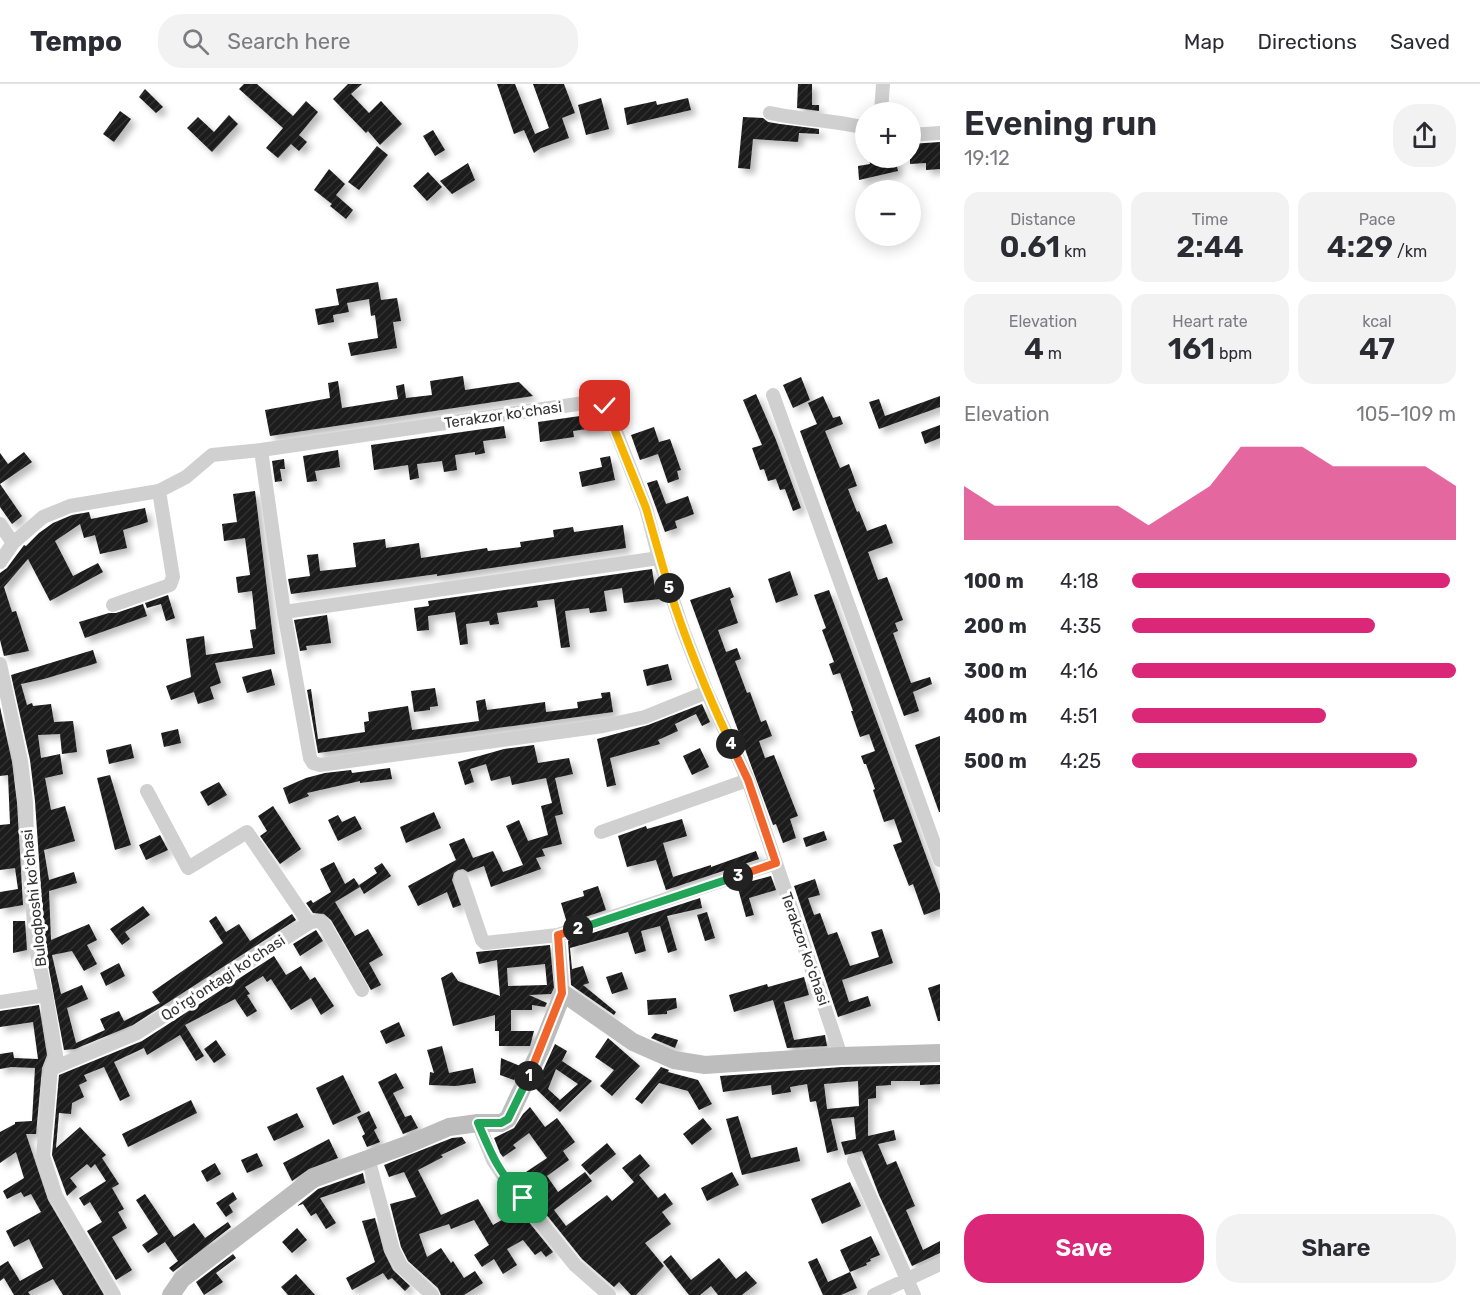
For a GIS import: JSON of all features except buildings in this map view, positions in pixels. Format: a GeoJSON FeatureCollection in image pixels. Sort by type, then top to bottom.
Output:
{"type":"FeatureCollection","features":[{"type":"Feature","properties":{"kind":"street"},"geometry":{"type":"LineString","coordinates":[[882,102],[883,84]]}},
{"type":"Feature","properties":{"kind":"street"},"geometry":{"type":"LineString","coordinates":[[770,113],[792,118],[855,125]]}},
{"type":"Feature","properties":{"kind":"street"},"geometry":{"type":"LineString","coordinates":[[921,134],[940,133]]}},
{"type":"Feature","properties":{"kind":"street"},"geometry":{"type":"LineString","coordinates":[[773,395],[940,860]]}},
{"type":"Feature","properties":{"kind":"street","name":"Terakzor koʻchasi"},"geometry":{"type":"LineString","coordinates":[[159,491],[186,477],[213,455],[598,401],[605,406],[646,508],[682,630],[707,692],[748,780],[841,1056]]}},
{"type":"Feature","properties":{"kind":"street"},"geometry":{"type":"LineString","coordinates":[[261,450],[284,612],[310,758],[313,763],[320,765],[603,726],[645,717],[707,692]]}},
{"type":"Feature","properties":{"kind":"street"},"geometry":{"type":"LineString","coordinates":[[0,562],[13,543],[44,517],[69,506],[159,491],[172,577],[170,585],[113,605]]}},
{"type":"Feature","properties":{"kind":"street"},"geometry":{"type":"LineString","coordinates":[[0,524],[13,543]]}},
{"type":"Feature","properties":{"kind":"street"},"geometry":{"type":"LineString","coordinates":[[284,612],[659,558]]}},
{"type":"Feature","properties":{"kind":"street","name":"Buloqboshi koʻchasi"},"geometry":{"type":"LineString","coordinates":[[0,664],[21,760],[36,949],[56,1055],[51,1069],[42,1156],[56,1196],[114,1295]]}},
{"type":"Feature","properties":{"kind":"street"},"geometry":{"type":"LineString","coordinates":[[601,832],[748,780]]}},
{"type":"Feature","properties":{"kind":"street"},"geometry":{"type":"LineString","coordinates":[[147,791],[188,868],[247,832],[309,923],[317,920],[322,922],[362,990]]}},
{"type":"Feature","properties":{"kind":"street"},"geometry":{"type":"LineString","coordinates":[[461,878],[485,943],[558,935],[776,863]]}},
{"type":"Feature","properties":{"kind":"street","name":"Qoʻrgʻontagi koʻchasi"},"geometry":{"type":"LineString","coordinates":[[51,1069],[137,1033],[309,923]]}},
{"type":"Feature","properties":{"kind":"street"},"geometry":{"type":"LineString","coordinates":[[171,1295],[182,1278],[313,1179],[409,1144],[449,1126],[501,1123],[508,1119],[546,1038],[562,993],[558,935]]}},
{"type":"Feature","properties":{"kind":"street"},"geometry":{"type":"LineString","coordinates":[[562,993],[633,1042],[674,1060],[705,1065],[841,1056],[940,1053]]}},
{"type":"Feature","properties":{"kind":"street"},"geometry":{"type":"LineString","coordinates":[[0,1002],[46,995]]}},
{"type":"Feature","properties":{"kind":"street"},"geometry":{"type":"LineString","coordinates":[[478,1123],[493,1160],[505,1178],[575,1265],[609,1295]]}},
{"type":"Feature","properties":{"kind":"street"},"geometry":{"type":"LineString","coordinates":[[368,1158],[393,1250],[401,1266],[432,1295]]}},
{"type":"Feature","properties":{"kind":"street"},"geometry":{"type":"LineString","coordinates":[[854,1161],[914,1295]]}},
{"type":"Feature","properties":{"kind":"street"},"geometry":{"type":"LineString","coordinates":[[874,1295],[940,1264]]}},
{"type":"Feature","properties":{"kind":"route"},"geometry":{"type":"LineString","coordinates":[[523,1198],[493,1160],[478,1123],[501,1123],[508,1119],[542,1046],[562,993],[558,935],[776,863],[748,780],[707,692],[682,630],[646,508],[605,406]]}}]}
